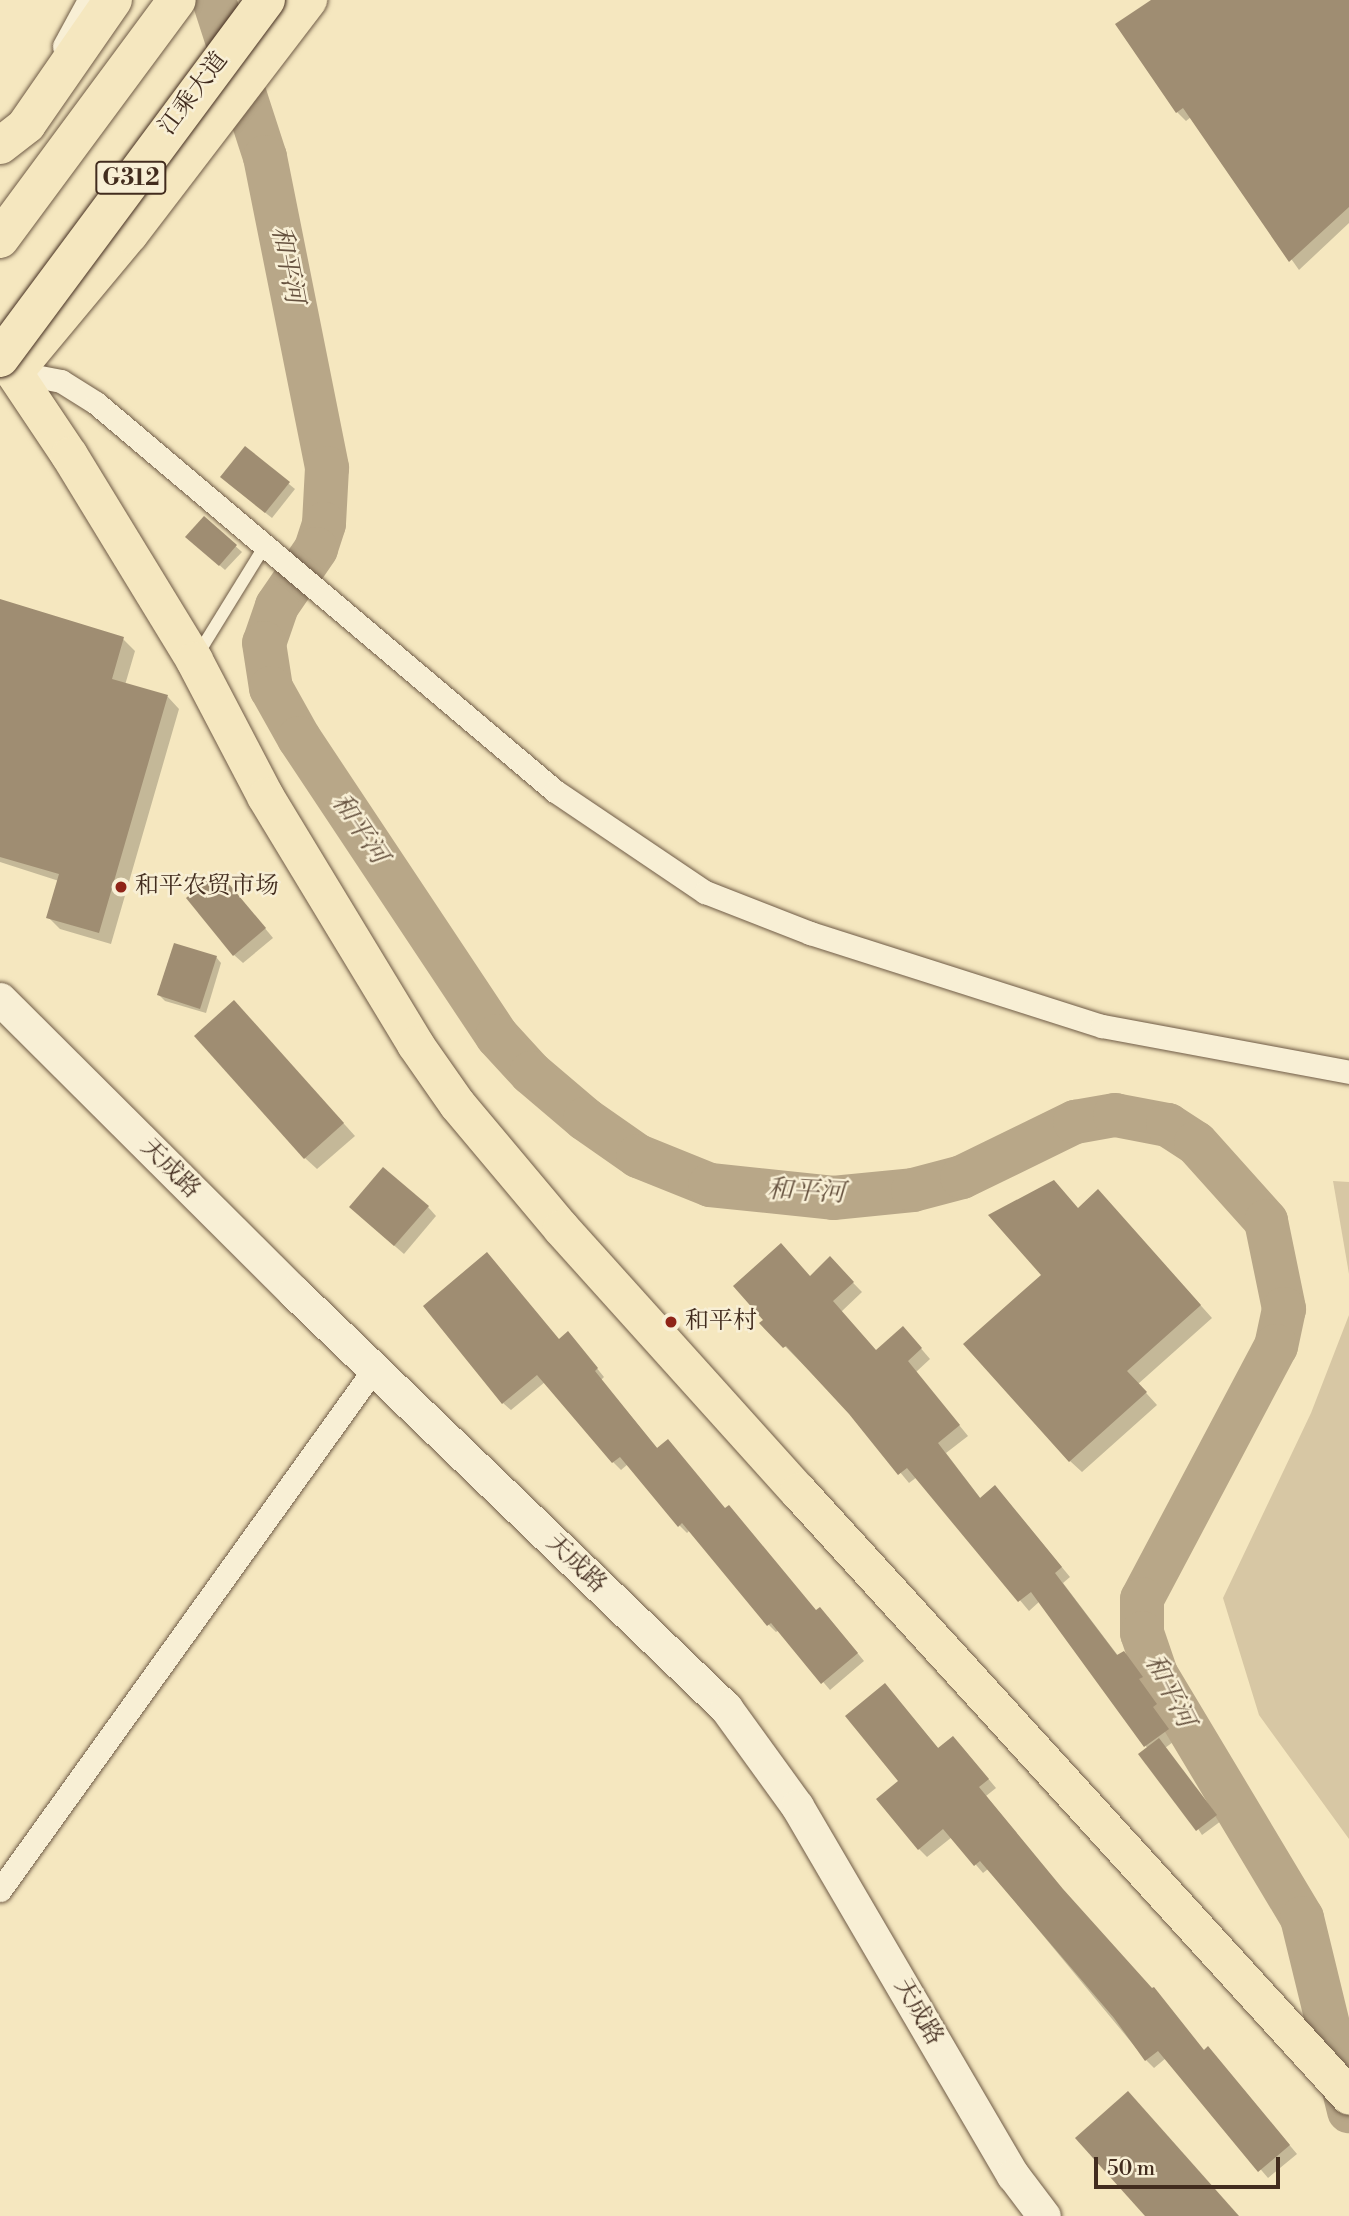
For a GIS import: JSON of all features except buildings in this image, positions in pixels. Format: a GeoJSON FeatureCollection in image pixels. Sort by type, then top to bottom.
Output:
{"type":"FeatureCollection","features":[{"type":"Feature","properties":{"kind":"highway"},"geometry":{"type":"LineString","coordinates":[[13,134],[113,0]]}},
{"type":"Feature","properties":{"kind":"highway","name":"G312"},"geometry":{"type":"LineString","coordinates":[[0,239],[177,0]]}},
{"type":"Feature","properties":{"kind":"highway","name":"江乘大道"},"geometry":{"type":"LineString","coordinates":[[3,368],[266,0]]}},
{"type":"Feature","properties":{"kind":"highway"},"geometry":{"type":"LineString","coordinates":[[3,368],[129,234],[212,113],[308,0]]}},
{"type":"Feature","properties":{"kind":"main road"},"geometry":{"type":"LineString","coordinates":[[3,368],[194,660],[265,796],[415,1044],[501,1160],[798,1491],[1349,2095]]}},
{"type":"Feature","properties":{"kind":"street"},"geometry":{"type":"LineString","coordinates":[[0,160],[89,0]]}},
{"type":"Feature","properties":{"kind":"street"},"geometry":{"type":"LineString","coordinates":[[13,134],[126,0]]}},
{"type":"Feature","properties":{"kind":"street"},"geometry":{"type":"LineString","coordinates":[[212,113],[288,0]]}},
{"type":"Feature","properties":{"kind":"street"},"geometry":{"type":"LineString","coordinates":[[3,368],[61,381],[96,402],[273,555],[555,791],[705,892],[810,933],[1102,1026],[1349,1072]]}},
{"type":"Feature","properties":{"kind":"street","name":"天成路"},"geometry":{"type":"LineString","coordinates":[[0,999],[374,1369],[726,1708],[797,1806],[1013,2175],[1044,2216]]}},
{"type":"Feature","properties":{"kind":"street"},"geometry":{"type":"LineString","coordinates":[[0,1890],[374,1369]]}},
{"type":"Feature","properties":{"kind":"lane"},"geometry":{"type":"LineString","coordinates":[[194,660],[273,555]]}},
{"type":"Feature","properties":{"kind":"shaded area"},"geometry":{"type":"Polygon","coordinates":[[[1333,1181],[1349,1182],[1349,1274],[1333,1181]]]}},
{"type":"Feature","properties":{"kind":"shaded area"},"geometry":{"type":"Polygon","coordinates":[[[1349,1315],[1349,1839],[1259,1715],[1223,1598],[1311,1413],[1349,1315]]]}},
{"type":"Feature","properties":{"kind":"waterway","name":"和平河"},"geometry":{"type":"LineString","coordinates":[[214,0],[265,157],[327,468],[324,524],[316,549],[277,606],[264,643],[271,688],[299,738],[497,1036],[531,1073],[585,1119],[638,1156],[710,1185],[833,1198],[913,1190],[962,1177],[1075,1122],[1115,1115],[1168,1125],[1196,1143],[1266,1221],[1284,1309],[1276,1346],[1142,1599],[1142,1633],[1156,1674],[1302,1918],[1349,2111]]}},
{"type":"Feature","properties":{"kind":"place","name":"和平农贸市场"},"geometry":{"type":"Point","coordinates":[121,887]}},
{"type":"Feature","properties":{"kind":"place","name":"和平村"},"geometry":{"type":"Point","coordinates":[671,1322]}}]}
